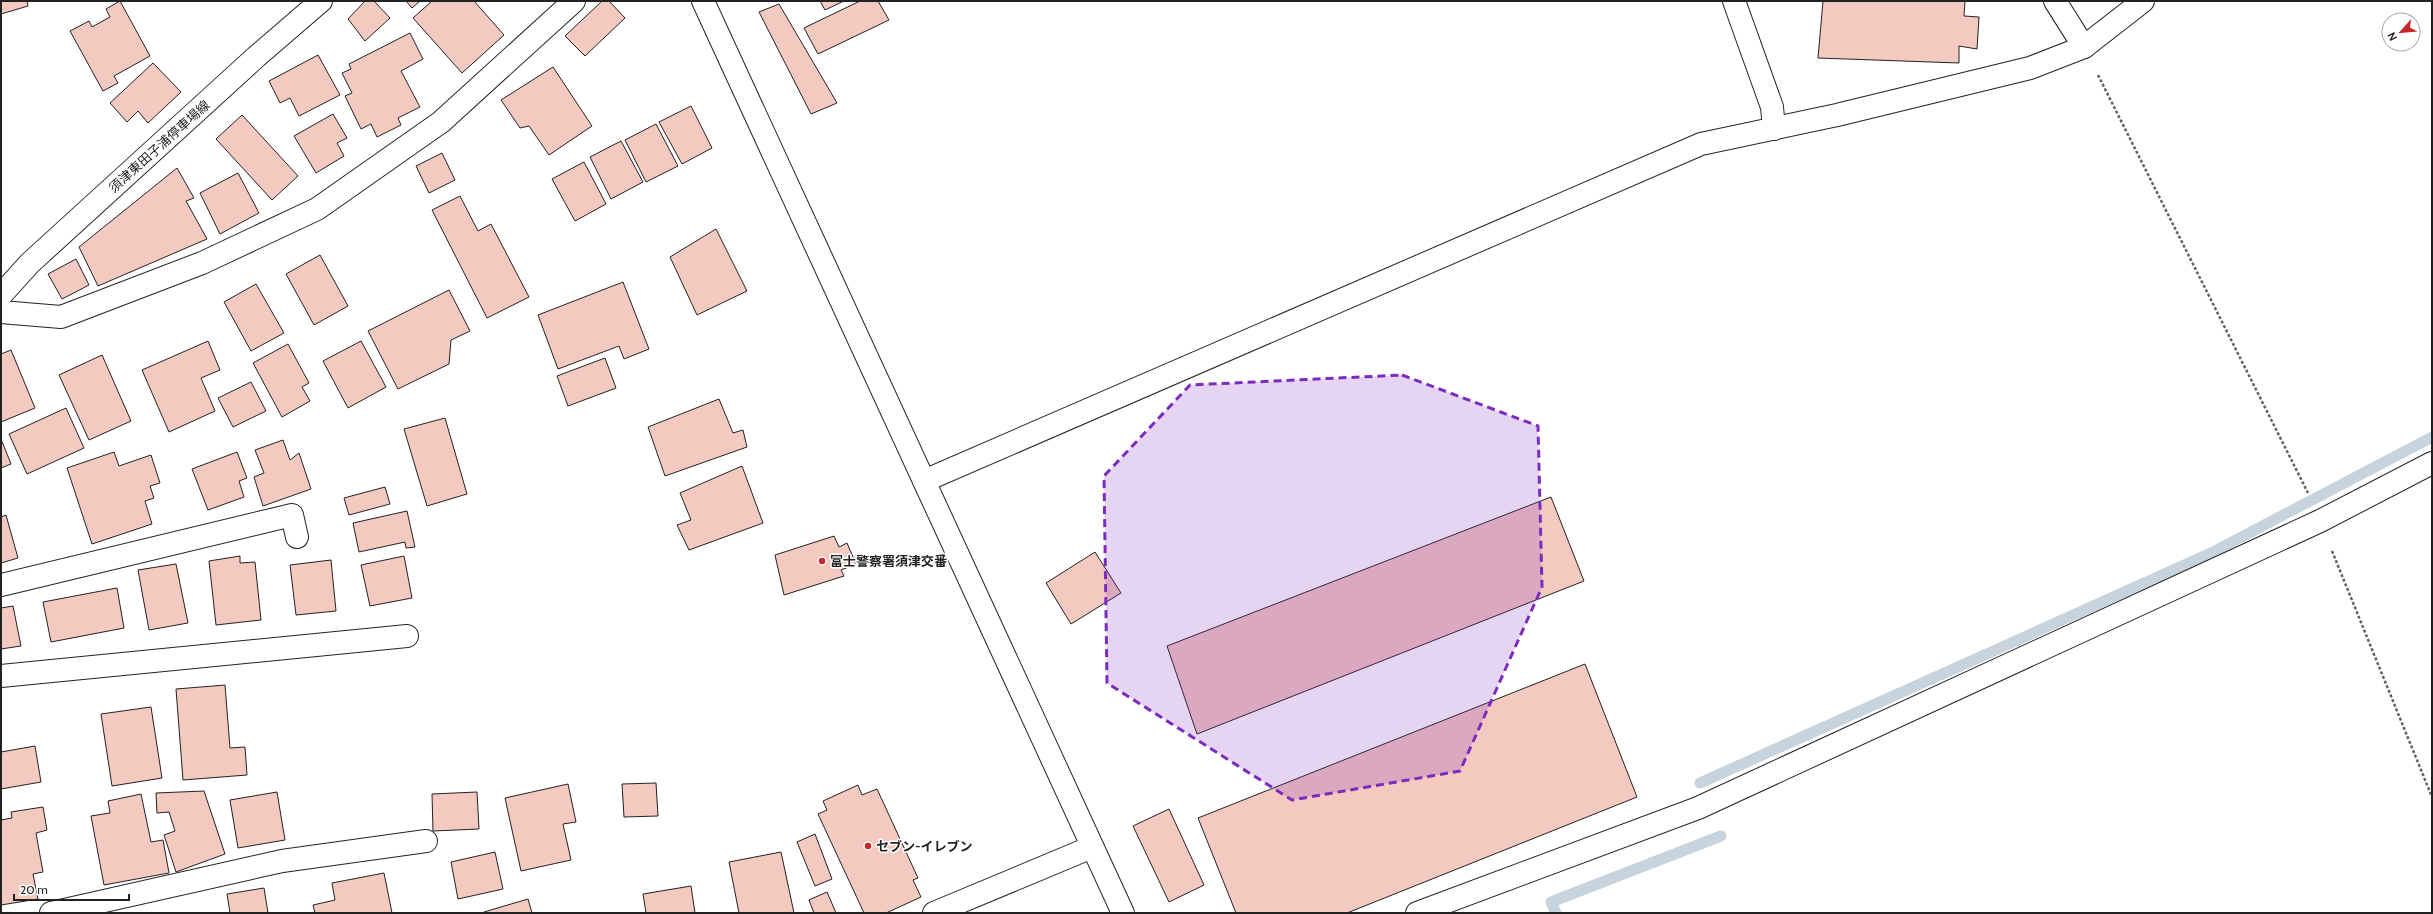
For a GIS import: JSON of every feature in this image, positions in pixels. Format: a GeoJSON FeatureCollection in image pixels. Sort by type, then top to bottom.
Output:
{"type":"FeatureCollection","features":[{"type":"Feature","properties":{"kind":"street","name":"須津東田子浦停車場線"},"geometry":{"type":"LineString","coordinates":[[1,295],[30,263],[256,57],[321,1]]}},
{"type":"Feature","properties":{"kind":"street"},"geometry":{"type":"LineString","coordinates":[[1,312],[62,317],[202,263],[317,209],[441,122],[574,1]]}},
{"type":"Feature","properties":{"kind":"street"},"geometry":{"type":"LineString","coordinates":[[703,1],[1122,913]]}},
{"type":"Feature","properties":{"kind":"street"},"geometry":{"type":"LineString","coordinates":[[1734,1],[1772,107],[1774,129]]}},
{"type":"Feature","properties":{"kind":"street"},"geometry":{"type":"LineString","coordinates":[[2055,1],[2084,47]]}},
{"type":"Feature","properties":{"kind":"street"},"geometry":{"type":"LineString","coordinates":[[924,481],[1701,144],[1774,129],[2030,68],[2084,47],[2143,1]]}},
{"type":"Feature","properties":{"kind":"street"},"geometry":{"type":"LineString","coordinates":[[1417,913],[1698,808],[2320,521],[2432,463]]}},
{"type":"Feature","properties":{"kind":"street"},"geometry":{"type":"LineString","coordinates":[[1,585],[292,515],[297,538]]}},
{"type":"Feature","properties":{"kind":"street"},"geometry":{"type":"LineString","coordinates":[[1,676],[406,636]]}},
{"type":"Feature","properties":{"kind":"street"},"geometry":{"type":"LineString","coordinates":[[51,913],[282,861],[426,841]]}},
{"type":"Feature","properties":{"kind":"street"},"geometry":{"type":"LineString","coordinates":[[934,913],[1092,847]]}},
{"type":"Feature","properties":{"kind":"path"},"geometry":{"type":"LineString","coordinates":[[2084,47],[2305,487],[2432,797]]}},
{"type":"Feature","properties":{"kind":"highlighted area"},"geometry":{"type":"Polygon","coordinates":[[[1402,375],[1538,426],[1542,587],[1460,771],[1292,800],[1107,683],[1104,476],[1190,385],[1402,375]]]}},
{"type":"Feature","properties":{"kind":"building"},"geometry":{"type":"Polygon","coordinates":[[[1,1],[27,1],[28,6],[1,14],[1,1]]]}},
{"type":"Feature","properties":{"kind":"building"},"geometry":{"type":"Polygon","coordinates":[[[120,1],[150,56],[114,76],[118,83],[103,91],[70,31],[89,21],[92,27],[110,17],[106,9],[120,1]]]}},
{"type":"Feature","properties":{"kind":"building"},"geometry":{"type":"Polygon","coordinates":[[[365,1],[374,1],[390,18],[365,41],[348,19],[365,1]]]}},
{"type":"Feature","properties":{"kind":"building"},"geometry":{"type":"Polygon","coordinates":[[[406,1],[420,1],[412,8],[406,1]]]}},
{"type":"Feature","properties":{"kind":"building"},"geometry":{"type":"Polygon","coordinates":[[[432,1],[474,1],[504,35],[462,73],[413,18],[432,1]]]}},
{"type":"Feature","properties":{"kind":"building"},"geometry":{"type":"Polygon","coordinates":[[[602,1],[609,1],[625,18],[585,56],[565,36],[602,1]]]}},
{"type":"Feature","properties":{"kind":"building"},"geometry":{"type":"Polygon","coordinates":[[[820,1],[844,1],[825,10],[820,1]]]}},
{"type":"Feature","properties":{"kind":"building"},"geometry":{"type":"Polygon","coordinates":[[[860,1],[878,1],[889,20],[818,54],[804,28],[860,1]]]}},
{"type":"Feature","properties":{"kind":"building"},"geometry":{"type":"Polygon","coordinates":[[[1823,1],[1965,1],[1964,16],[1979,17],[1977,49],[1959,46],[1959,63],[1818,58],[1823,1]]]}},
{"type":"Feature","properties":{"kind":"building"},"geometry":{"type":"Polygon","coordinates":[[[779,4],[837,103],[811,114],[759,12],[779,4]]]}},
{"type":"Feature","properties":{"kind":"building"},"geometry":{"type":"Polygon","coordinates":[[[410,33],[423,59],[401,71],[420,107],[398,118],[401,125],[377,137],[371,124],[361,129],[345,96],[352,93],[342,73],[351,69],[349,64],[410,33]]]}},
{"type":"Feature","properties":{"kind":"building"},"geometry":{"type":"Polygon","coordinates":[[[318,55],[340,95],[299,116],[290,98],[280,103],[269,81],[318,55]]]}},
{"type":"Feature","properties":{"kind":"building"},"geometry":{"type":"Polygon","coordinates":[[[153,63],[181,92],[148,123],[138,111],[127,122],[110,103],[153,63]]]}},
{"type":"Feature","properties":{"kind":"building"},"geometry":{"type":"Polygon","coordinates":[[[553,67],[592,126],[549,155],[529,126],[520,128],[501,100],[553,67]]]}},
{"type":"Feature","properties":{"kind":"building"},"geometry":{"type":"Polygon","coordinates":[[[691,106],[712,148],[682,164],[659,122],[691,106]]]}},
{"type":"Feature","properties":{"kind":"building"},"geometry":{"type":"Polygon","coordinates":[[[333,114],[347,138],[337,143],[344,156],[316,173],[294,136],[333,114]]]}},
{"type":"Feature","properties":{"kind":"building"},"geometry":{"type":"Polygon","coordinates":[[[242,115],[298,176],[272,200],[216,139],[242,115]]]}},
{"type":"Feature","properties":{"kind":"building"},"geometry":{"type":"Polygon","coordinates":[[[656,124],[678,166],[646,182],[625,140],[656,124]]]}},
{"type":"Feature","properties":{"kind":"building"},"geometry":{"type":"Polygon","coordinates":[[[621,141],[643,182],[611,199],[590,157],[621,141]]]}},
{"type":"Feature","properties":{"kind":"building"},"geometry":{"type":"Polygon","coordinates":[[[442,153],[455,180],[429,193],[416,166],[442,153]]]}},
{"type":"Feature","properties":{"kind":"building"},"geometry":{"type":"Polygon","coordinates":[[[584,162],[606,204],[575,221],[552,179],[584,162]]]}},
{"type":"Feature","properties":{"kind":"building"},"geometry":{"type":"Polygon","coordinates":[[[177,168],[194,198],[186,201],[207,239],[98,286],[79,247],[177,168]]]}},
{"type":"Feature","properties":{"kind":"building"},"geometry":{"type":"Polygon","coordinates":[[[238,173],[259,213],[220,234],[200,193],[238,173]]]}},
{"type":"Feature","properties":{"kind":"building"},"geometry":{"type":"Polygon","coordinates":[[[460,196],[478,231],[491,224],[529,297],[487,318],[432,210],[460,196]]]}},
{"type":"Feature","properties":{"kind":"building"},"geometry":{"type":"Polygon","coordinates":[[[716,229],[747,291],[697,315],[670,257],[716,229]]]}},
{"type":"Feature","properties":{"kind":"building"},"geometry":{"type":"Polygon","coordinates":[[[320,255],[348,306],[314,325],[286,274],[320,255]]]}},
{"type":"Feature","properties":{"kind":"building"},"geometry":{"type":"Polygon","coordinates":[[[76,259],[89,285],[62,299],[48,274],[76,259]]]}},
{"type":"Feature","properties":{"kind":"building"},"geometry":{"type":"Polygon","coordinates":[[[623,282],[649,349],[624,359],[619,346],[558,369],[538,315],[623,282]]]}},
{"type":"Feature","properties":{"kind":"building"},"geometry":{"type":"Polygon","coordinates":[[[256,284],[284,333],[251,351],[224,302],[256,284]]]}},
{"type":"Feature","properties":{"kind":"building"},"geometry":{"type":"Polygon","coordinates":[[[449,290],[470,331],[451,340],[449,364],[398,389],[368,331],[449,290]]]}},
{"type":"Feature","properties":{"kind":"building"},"geometry":{"type":"Polygon","coordinates":[[[208,341],[220,370],[201,378],[215,411],[169,432],[142,370],[208,341]]]}},
{"type":"Feature","properties":{"kind":"building"},"geometry":{"type":"Polygon","coordinates":[[[361,341],[386,387],[348,408],[323,361],[361,341]]]}},
{"type":"Feature","properties":{"kind":"building"},"geometry":{"type":"Polygon","coordinates":[[[288,344],[309,383],[302,387],[310,401],[282,417],[253,363],[288,344]]]}},
{"type":"Feature","properties":{"kind":"building"},"geometry":{"type":"Polygon","coordinates":[[[11,350],[35,408],[1,422],[1,354],[11,350]]]}},
{"type":"Feature","properties":{"kind":"building"},"geometry":{"type":"Polygon","coordinates":[[[102,355],[131,421],[89,440],[59,375],[102,355]]]}},
{"type":"Feature","properties":{"kind":"building"},"geometry":{"type":"Polygon","coordinates":[[[605,358],[616,388],[568,406],[557,376],[605,358]]]}},
{"type":"Feature","properties":{"kind":"building"},"geometry":{"type":"Polygon","coordinates":[[[251,382],[266,411],[233,427],[218,398],[251,382]]]}},
{"type":"Feature","properties":{"kind":"building"},"geometry":{"type":"Polygon","coordinates":[[[719,399],[733,433],[743,430],[747,447],[665,476],[648,427],[719,399]]]}},
{"type":"Feature","properties":{"kind":"building"},"geometry":{"type":"Polygon","coordinates":[[[66,408],[84,448],[27,474],[9,434],[66,408]]]}},
{"type":"Feature","properties":{"kind":"building"},"geometry":{"type":"Polygon","coordinates":[[[445,418],[467,494],[427,506],[404,429],[445,418]]]}},
{"type":"Feature","properties":{"kind":"building"},"geometry":{"type":"Polygon","coordinates":[[[1,439],[11,464],[1,468],[1,439]]]}},
{"type":"Feature","properties":{"kind":"building"},"geometry":{"type":"Polygon","coordinates":[[[283,440],[290,460],[299,453],[311,489],[263,506],[254,477],[264,473],[255,450],[283,440]]]}},
{"type":"Feature","properties":{"kind":"building"},"geometry":{"type":"Polygon","coordinates":[[[114,452],[119,466],[151,455],[160,483],[150,486],[154,498],[145,501],[152,524],[92,544],[67,468],[114,452]]]}},
{"type":"Feature","properties":{"kind":"building"},"geometry":{"type":"Polygon","coordinates":[[[237,452],[247,478],[239,481],[244,497],[208,510],[192,469],[237,452]]]}},
{"type":"Feature","properties":{"kind":"building"},"geometry":{"type":"Polygon","coordinates":[[[742,466],[763,523],[689,550],[677,525],[691,520],[680,493],[742,466]]]}},
{"type":"Feature","properties":{"kind":"building"},"geometry":{"type":"Polygon","coordinates":[[[385,487],[390,504],[349,515],[344,498],[385,487]]]}},
{"type":"Feature","properties":{"kind":"building"},"geometry":{"type":"Polygon","coordinates":[[[1551,497],[1584,581],[1197,734],[1167,646],[1551,497]]]}},
{"type":"Feature","properties":{"kind":"building"},"geometry":{"type":"Polygon","coordinates":[[[407,511],[415,547],[406,548],[405,542],[359,552],[353,523],[407,511]]]}},
{"type":"Feature","properties":{"kind":"building"},"geometry":{"type":"Polygon","coordinates":[[[6,515],[18,558],[1,563],[1,517],[6,515]]]}},
{"type":"Feature","properties":{"kind":"building"},"geometry":{"type":"Polygon","coordinates":[[[834,536],[839,547],[847,543],[856,564],[841,570],[844,576],[784,595],[775,555],[834,536]]]}},
{"type":"Feature","properties":{"kind":"building"},"geometry":{"type":"Polygon","coordinates":[[[1095,552],[1121,593],[1071,624],[1046,583],[1095,552]]]}},
{"type":"Feature","properties":{"kind":"building"},"geometry":{"type":"Polygon","coordinates":[[[240,556],[240,563],[255,562],[261,620],[216,625],[209,561],[240,556]]]}},
{"type":"Feature","properties":{"kind":"building"},"geometry":{"type":"Polygon","coordinates":[[[404,556],[412,598],[370,606],[361,565],[404,556]]]}},
{"type":"Feature","properties":{"kind":"building"},"geometry":{"type":"Polygon","coordinates":[[[331,560],[336,611],[296,615],[290,565],[331,560]]]}},
{"type":"Feature","properties":{"kind":"building"},"geometry":{"type":"Polygon","coordinates":[[[176,564],[188,623],[149,630],[138,570],[176,564]]]}},
{"type":"Feature","properties":{"kind":"building"},"geometry":{"type":"Polygon","coordinates":[[[117,588],[124,628],[51,642],[43,602],[117,588]]]}},
{"type":"Feature","properties":{"kind":"building"},"geometry":{"type":"Polygon","coordinates":[[[13,606],[21,646],[1,649],[1,608],[13,606]]]}},
{"type":"Feature","properties":{"kind":"building"},"geometry":{"type":"Polygon","coordinates":[[[1585,664],[1637,797],[1347,913],[1236,913],[1198,818],[1585,664]]]}},
{"type":"Feature","properties":{"kind":"building"},"geometry":{"type":"Polygon","coordinates":[[[225,685],[230,748],[245,747],[247,775],[183,780],[176,689],[225,685]]]}},
{"type":"Feature","properties":{"kind":"building"},"geometry":{"type":"Polygon","coordinates":[[[151,707],[162,778],[112,786],[101,714],[151,707]]]}},
{"type":"Feature","properties":{"kind":"building"},"geometry":{"type":"Polygon","coordinates":[[[35,746],[41,782],[1,789],[1,752],[35,746]]]}},
{"type":"Feature","properties":{"kind":"building"},"geometry":{"type":"Polygon","coordinates":[[[656,783],[658,816],[624,817],[622,784],[656,783]]]}},
{"type":"Feature","properties":{"kind":"building"},"geometry":{"type":"Polygon","coordinates":[[[568,784],[576,822],[563,824],[571,860],[521,871],[505,798],[568,784]]]}},
{"type":"Feature","properties":{"kind":"building","name":"セブン-イレブン"},"geometry":{"type":"Polygon","coordinates":[[[858,785],[862,795],[877,789],[918,878],[913,880],[921,897],[886,913],[864,913],[818,814],[827,810],[823,801],[858,785]]]}},
{"type":"Feature","properties":{"kind":"building"},"geometry":{"type":"Polygon","coordinates":[[[204,791],[225,854],[176,872],[164,835],[175,831],[169,812],[157,813],[156,793],[204,791]]]}},
{"type":"Feature","properties":{"kind":"building"},"geometry":{"type":"Polygon","coordinates":[[[277,792],[285,840],[238,848],[230,800],[277,792]]]}},
{"type":"Feature","properties":{"kind":"building"},"geometry":{"type":"Polygon","coordinates":[[[477,792],[479,829],[433,831],[432,794],[477,792]]]}},
{"type":"Feature","properties":{"kind":"building"},"geometry":{"type":"Polygon","coordinates":[[[141,794],[151,842],[163,840],[169,873],[104,885],[91,816],[110,813],[108,801],[141,794]]]}},
{"type":"Feature","properties":{"kind":"building"},"geometry":{"type":"Polygon","coordinates":[[[43,807],[47,830],[36,833],[43,872],[33,874],[38,899],[1,905],[1,820],[12,818],[11,812],[43,807]]]}},
{"type":"Feature","properties":{"kind":"building"},"geometry":{"type":"Polygon","coordinates":[[[1169,809],[1204,885],[1169,902],[1133,826],[1169,809]]]}},
{"type":"Feature","properties":{"kind":"building"},"geometry":{"type":"Polygon","coordinates":[[[815,834],[832,879],[815,886],[797,842],[815,834]]]}},
{"type":"Feature","properties":{"kind":"building"},"geometry":{"type":"Polygon","coordinates":[[[495,852],[503,889],[458,899],[451,862],[495,852]]]}},
{"type":"Feature","properties":{"kind":"building"},"geometry":{"type":"Polygon","coordinates":[[[781,852],[794,913],[739,913],[729,862],[781,852]]]}},
{"type":"Feature","properties":{"kind":"building"},"geometry":{"type":"Polygon","coordinates":[[[384,873],[392,913],[315,913],[313,905],[335,900],[332,883],[384,873]]]}},
{"type":"Feature","properties":{"kind":"building"},"geometry":{"type":"Polygon","coordinates":[[[691,886],[695,913],[646,913],[643,894],[691,886]]]}},
{"type":"Feature","properties":{"kind":"building"},"geometry":{"type":"Polygon","coordinates":[[[264,888],[268,913],[230,913],[227,894],[264,888]]]}},
{"type":"Feature","properties":{"kind":"building"},"geometry":{"type":"Polygon","coordinates":[[[827,892],[836,913],[814,913],[809,900],[827,892]]]}},
{"type":"Feature","properties":{"kind":"building"},"geometry":{"type":"Polygon","coordinates":[[[528,899],[532,913],[484,913],[484,912],[528,899]]]}},
{"type":"Feature","properties":{"kind":"waterway"},"geometry":{"type":"LineString","coordinates":[[1700,783],[2211,553],[2432,437]]}},
{"type":"Feature","properties":{"kind":"waterway"},"geometry":{"type":"LineString","coordinates":[[1556,913],[1551,902],[1721,836]]}},
{"type":"Feature","properties":{"kind":"place","name":"富士警察署須津交番"},"geometry":{"type":"Point","coordinates":[822,561]}},
{"type":"Feature","properties":{"kind":"place","name":"セブン-イレブン"},"geometry":{"type":"Point","coordinates":[868,846]}}]}
